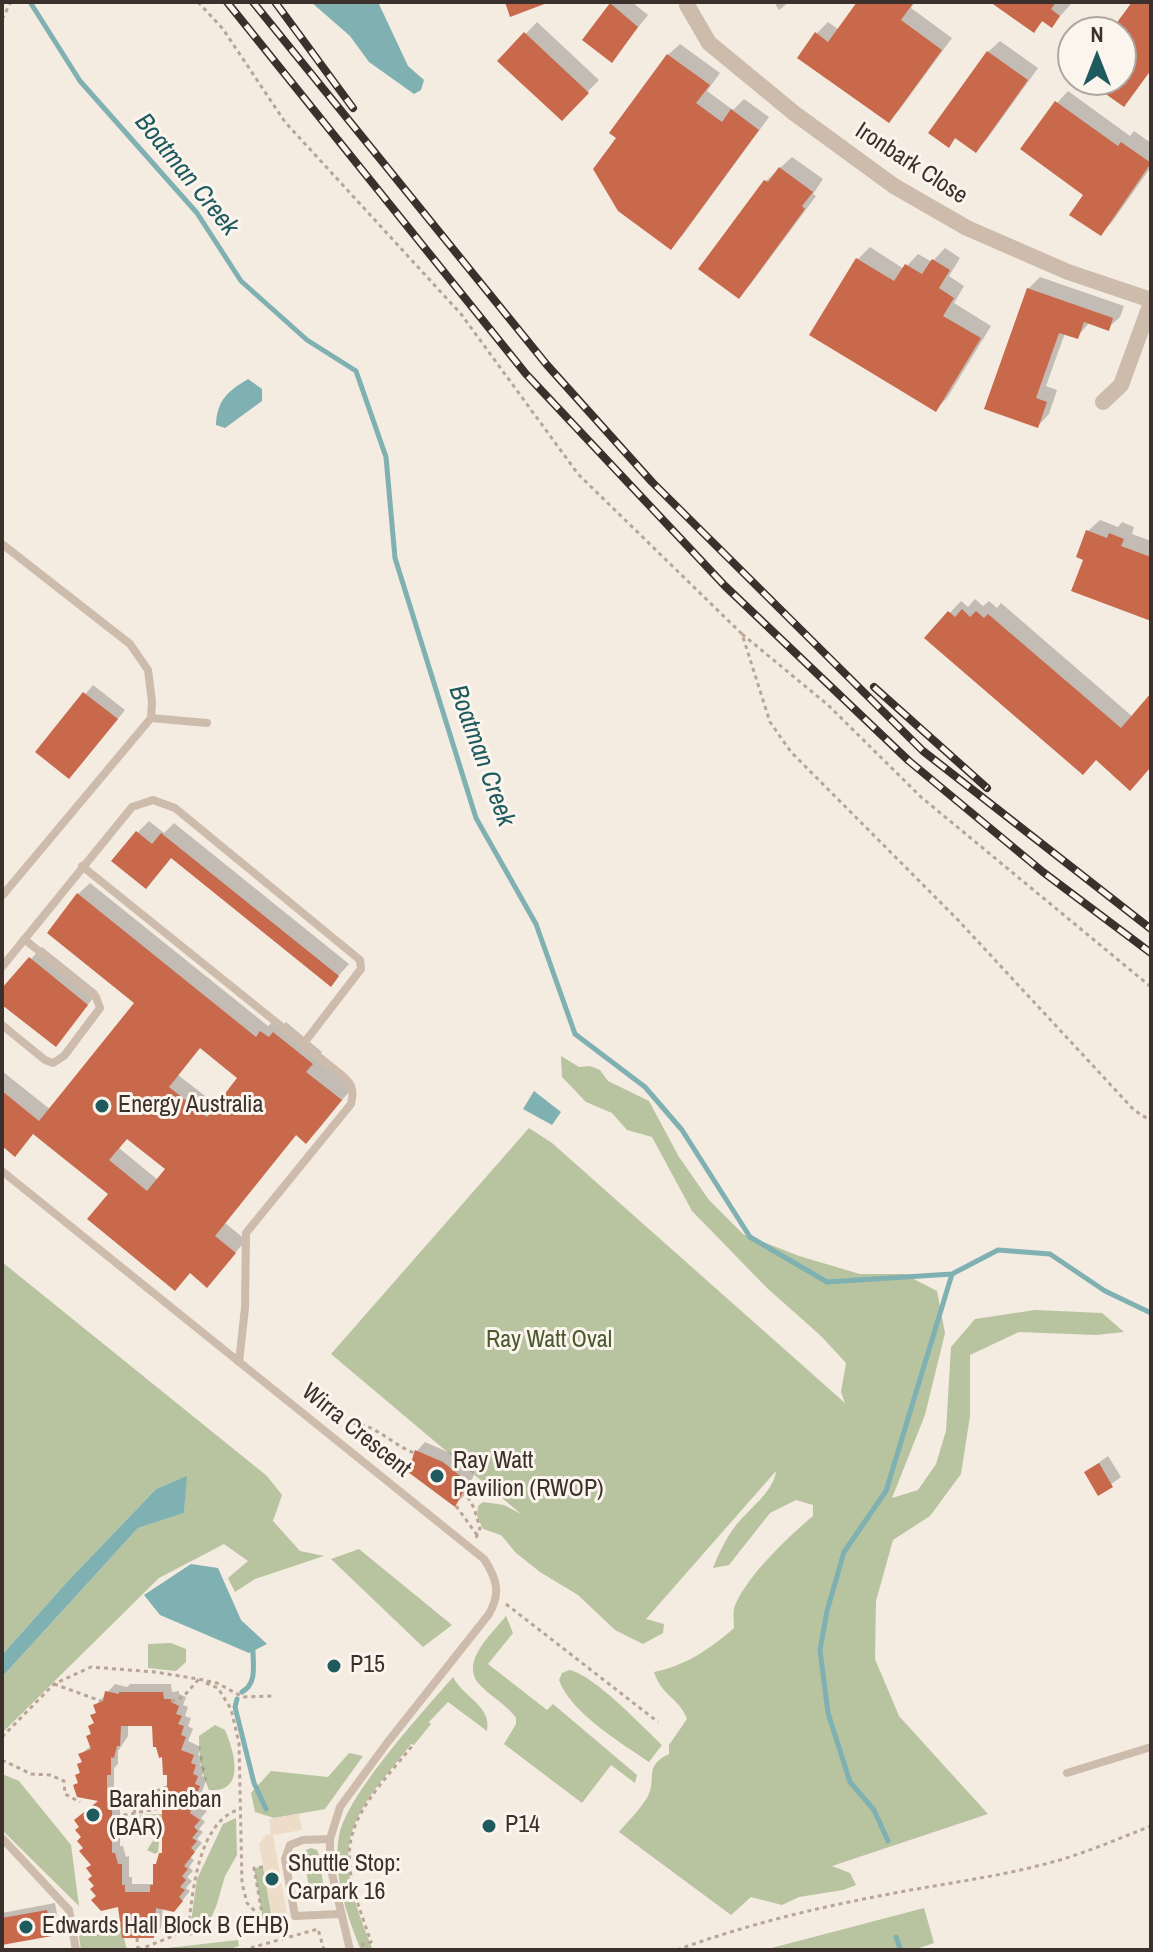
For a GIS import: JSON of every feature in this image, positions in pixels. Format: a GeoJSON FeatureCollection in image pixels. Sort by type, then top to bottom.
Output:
{"type":"FeatureCollection","features":[{"type":"Feature","properties":{"kind":"street","name":"Ironbark Close"},"geometry":{"type":"LineString","coordinates":[[685,4],[709,43],[794,113],[894,186],[967,228],[1068,272],[1151,302]]}},
{"type":"Feature","properties":{"kind":"street"},"geometry":{"type":"LineString","coordinates":[[1103,402],[1121,385],[1151,302]]}},
{"type":"Feature","properties":{"kind":"lane"},"geometry":{"type":"LineString","coordinates":[[2,544],[130,644],[148,670],[152,702],[151,718],[2,896]]}},
{"type":"Feature","properties":{"kind":"lane"},"geometry":{"type":"LineString","coordinates":[[151,718],[207,723]]}},
{"type":"Feature","properties":{"kind":"lane"},"geometry":{"type":"LineString","coordinates":[[2,967],[132,807],[153,800],[175,808],[360,960],[361,969],[304,1043]]}},
{"type":"Feature","properties":{"kind":"lane"},"geometry":{"type":"LineString","coordinates":[[82,866],[304,1043],[350,1082],[354,1092],[351,1104],[246,1233],[245,1308],[239,1362]]}},
{"type":"Feature","properties":{"kind":"lane"},"geometry":{"type":"LineString","coordinates":[[2,1025],[53,1063],[64,1056],[100,1008],[96,997],[24,939]]}},
{"type":"Feature","properties":{"kind":"lane","name":"Wirra Crescent"},"geometry":{"type":"LineString","coordinates":[[2,1171],[484,1559],[494,1574],[498,1587],[496,1597]]}},
{"type":"Feature","properties":{"kind":"lane"},"geometry":{"type":"LineString","coordinates":[[354,1948],[340,1914],[330,1865],[330,1839],[340,1807],[489,1614],[496,1597]]}},
{"type":"Feature","properties":{"kind":"lane"},"geometry":{"type":"LineString","coordinates":[[1067,1773],[1151,1747]]}},
{"type":"Feature","properties":{"kind":"lane"},"geometry":{"type":"LineString","coordinates":[[2,1838],[69,1910],[76,1950]]}},
{"type":"Feature","properties":{"kind":"lane"},"geometry":{"type":"LineString","coordinates":[[330,1839],[303,1840],[290,1845],[285,1859],[295,1916],[340,1914]]}},
{"type":"Feature","properties":{"kind":"path"},"geometry":{"type":"LineString","coordinates":[[2,19],[11,2]]}},
{"type":"Feature","properties":{"kind":"path"},"geometry":{"type":"LineString","coordinates":[[198,2],[223,29],[285,122],[461,314],[578,474],[742,634],[828,705],[921,797],[1151,987]]}},
{"type":"Feature","properties":{"kind":"path"},"geometry":{"type":"LineString","coordinates":[[742,634],[770,722],[791,752],[957,919],[1134,1110],[1151,1121]]}},
{"type":"Feature","properties":{"kind":"path"},"geometry":{"type":"LineString","coordinates":[[328,1433],[338,1425],[352,1421],[369,1427],[414,1453]]}},
{"type":"Feature","properties":{"kind":"path"},"geometry":{"type":"LineString","coordinates":[[464,1490],[480,1528],[471,1549]]}},
{"type":"Feature","properties":{"kind":"path"},"geometry":{"type":"LineString","coordinates":[[456,1506],[477,1536]]}},
{"type":"Feature","properties":{"kind":"path"},"geometry":{"type":"LineString","coordinates":[[496,1597],[658,1722]]}},
{"type":"Feature","properties":{"kind":"path"},"geometry":{"type":"LineString","coordinates":[[2,1737],[54,1684],[91,1667],[198,1679],[217,1683],[243,1697],[274,1696]]}},
{"type":"Feature","properties":{"kind":"path"},"geometry":{"type":"LineString","coordinates":[[171,1701],[183,1697],[198,1679]]}},
{"type":"Feature","properties":{"kind":"path"},"geometry":{"type":"LineString","coordinates":[[198,1679],[218,1688],[231,1709],[239,1743],[242,1883],[247,1903],[263,1919]]}},
{"type":"Feature","properties":{"kind":"path"},"geometry":{"type":"LineString","coordinates":[[54,1684],[101,1701]]}},
{"type":"Feature","properties":{"kind":"path"},"geometry":{"type":"LineString","coordinates":[[354,1948],[371,1942],[351,1875],[350,1845],[357,1821],[372,1797],[412,1746]]}},
{"type":"Feature","properties":{"kind":"path"},"geometry":{"type":"LineString","coordinates":[[2,1760],[31,1774],[50,1775],[64,1781],[65,1794],[80,1802]]}},
{"type":"Feature","properties":{"kind":"path"},"geometry":{"type":"LineString","coordinates":[[109,1822],[156,1809],[118,1803],[114,1799],[167,1787]]}},
{"type":"Feature","properties":{"kind":"path"},"geometry":{"type":"LineString","coordinates":[[133,1796],[135,1814]]}},
{"type":"Feature","properties":{"kind":"path"},"geometry":{"type":"LineString","coordinates":[[137,1938],[138,1950],[188,1930],[197,1867],[215,1827],[240,1809]]}},
{"type":"Feature","properties":{"kind":"path"},"geometry":{"type":"LineString","coordinates":[[677,1950],[797,1914],[1045,1864],[1151,1826]]}},
{"type":"Feature","properties":{"kind":"path"},"geometry":{"type":"LineString","coordinates":[[263,1867],[254,1868],[263,1919]]}},
{"type":"Feature","properties":{"kind":"path"},"geometry":{"type":"LineString","coordinates":[[263,1919],[272,1918]]}},
{"type":"Feature","properties":{"kind":"path"},"geometry":{"type":"LineString","coordinates":[[243,1950],[318,1929],[324,1950]]}},
{"type":"Feature","properties":{"kind":"green space","name":"Ray Watt Oval"},"geometry":{"type":"Polygon","coordinates":[[[561,1056],[579,1067],[590,1066],[600,1070],[608,1081],[649,1101],[679,1157],[709,1200],[743,1234],[799,1256],[860,1274],[904,1274],[937,1291],[945,1333],[925,1415],[892,1498],[918,1490],[936,1464],[946,1431],[951,1347],[975,1319],[1035,1310],[1102,1313],[1124,1332],[1096,1335],[1019,1332],[970,1355],[970,1416],[961,1474],[930,1516],[893,1540],[876,1601],[875,1659],[899,1716],[988,1814],[832,1866],[850,1873],[856,1885],[843,1890],[799,1897],[782,1905],[751,1897],[731,1915],[619,1832],[645,1801],[653,1768],[669,1754],[669,1745],[687,1719],[680,1706],[661,1687],[654,1672],[697,1656],[734,1628],[734,1609],[742,1592],[770,1556],[813,1516],[813,1505],[796,1500],[770,1513],[729,1565],[713,1568],[731,1533],[765,1494],[776,1471],[646,1619],[664,1624],[663,1633],[643,1644],[615,1630],[578,1595],[516,1553],[501,1535],[483,1529],[477,1516],[478,1506],[483,1502],[504,1505],[521,1514],[331,1354],[529,1128],[552,1143],[845,1403],[841,1392],[846,1363],[692,1211],[652,1137],[627,1130],[612,1113],[586,1102],[562,1077],[561,1056]]]}},
{"type":"Feature","properties":{"kind":"green space"},"geometry":{"type":"Polygon","coordinates":[[[2,1262],[267,1476],[282,1495],[273,1521],[300,1551],[324,1556],[255,1579],[235,1592],[228,1578],[248,1561],[224,1544],[159,1578],[2,1733],[2,1677],[138,1528],[184,1513],[186,1477],[156,1489],[2,1655],[2,1262]]]}},
{"type":"Feature","properties":{"kind":"green space"},"geometry":{"type":"Polygon","coordinates":[[[359,1549],[452,1625],[423,1647],[331,1559],[359,1549]]]}},
{"type":"Feature","properties":{"kind":"green space"},"geometry":{"type":"Polygon","coordinates":[[[506,1616],[513,1633],[488,1664],[547,1710],[553,1704],[637,1775],[635,1783],[611,1765],[582,1803],[504,1744],[516,1724],[516,1718],[482,1687],[473,1669],[479,1650],[506,1616]]]}},
{"type":"Feature","properties":{"kind":"green space"},"geometry":{"type":"Polygon","coordinates":[[[171,1643],[186,1649],[186,1662],[176,1671],[148,1668],[148,1644],[171,1643]]]}},
{"type":"Feature","properties":{"kind":"green space"},"geometry":{"type":"Polygon","coordinates":[[[569,1670],[604,1691],[662,1745],[649,1762],[598,1726],[574,1704],[559,1680],[562,1673],[569,1670]]]}},
{"type":"Feature","properties":{"kind":"green space"},"geometry":{"type":"Polygon","coordinates":[[[453,1677],[481,1708],[487,1731],[448,1702],[429,1722],[431,1724],[414,1745],[411,1744],[362,1809],[348,1851],[355,1902],[373,1950],[361,1950],[339,1879],[339,1836],[356,1798],[371,1776],[453,1677]]]}},
{"type":"Feature","properties":{"kind":"green space"},"geometry":{"type":"Polygon","coordinates":[[[215,1725],[225,1730],[235,1769],[229,1785],[209,1790],[201,1764],[199,1736],[215,1725]]]}},
{"type":"Feature","properties":{"kind":"green space"},"geometry":{"type":"Polygon","coordinates":[[[349,1753],[363,1756],[325,1809],[274,1818],[255,1812],[251,1793],[271,1771],[328,1777],[349,1753]]]}},
{"type":"Feature","properties":{"kind":"green space"},"geometry":{"type":"Polygon","coordinates":[[[2,1774],[19,1781],[71,1845],[79,1906],[2,1830],[2,1774]]]}},
{"type":"Feature","properties":{"kind":"green space"},"geometry":{"type":"Polygon","coordinates":[[[162,1814],[158,1852],[155,1854],[147,1850],[156,1836],[154,1823],[148,1821],[137,1826],[140,1815],[162,1814]]]}},
{"type":"Feature","properties":{"kind":"green space"},"geometry":{"type":"Polygon","coordinates":[[[236,1818],[237,1855],[225,1876],[205,1931],[189,1936],[197,1879],[223,1824],[236,1818]]]}},
{"type":"Feature","properties":{"kind":"green space"},"geometry":{"type":"Polygon","coordinates":[[[311,1848],[317,1850],[319,1855],[325,1900],[319,1902],[310,1896],[304,1855],[311,1848]]]}},
{"type":"Feature","properties":{"kind":"green space"},"geometry":{"type":"Polygon","coordinates":[[[263,1867],[272,1918],[263,1919],[254,1868],[263,1867]]]}},
{"type":"Feature","properties":{"kind":"green space"},"geometry":{"type":"Polygon","coordinates":[[[924,1908],[934,1943],[913,1950],[764,1950],[924,1908]]]}},
{"type":"Feature","properties":{"kind":"green space"},"geometry":{"type":"Polygon","coordinates":[[[120,1923],[127,1950],[81,1950],[79,1937],[85,1928],[120,1923]]]}},
{"type":"Feature","properties":{"kind":"green space"},"geometry":{"type":"Polygon","coordinates":[[[238,1940],[239,1946],[226,1950],[150,1950],[238,1940]]]}},
{"type":"Feature","properties":{"kind":"shaded area"},"geometry":{"type":"Polygon","coordinates":[[[299,1814],[302,1830],[273,1835],[288,1921],[273,1920],[259,1844],[266,1835],[271,1834],[269,1819],[299,1814]]]}},
{"type":"Feature","properties":{"kind":"water"},"geometry":{"type":"Polygon","coordinates":[[[311,2],[378,2],[408,66],[424,80],[421,90],[414,94],[369,62],[350,36],[311,2]]]}},
{"type":"Feature","properties":{"kind":"water"},"geometry":{"type":"Polygon","coordinates":[[[248,379],[262,389],[262,401],[225,428],[216,425],[225,397],[248,379]]]}},
{"type":"Feature","properties":{"kind":"water"},"geometry":{"type":"Polygon","coordinates":[[[534,1091],[561,1112],[552,1125],[523,1109],[534,1091]]]}},
{"type":"Feature","properties":{"kind":"water"},"geometry":{"type":"Polygon","coordinates":[[[187,1476],[184,1513],[138,1528],[2,1677],[2,1655],[66,1583],[156,1489],[187,1476]]]}},
{"type":"Feature","properties":{"kind":"water"},"geometry":{"type":"Polygon","coordinates":[[[191,1564],[218,1568],[241,1620],[267,1644],[249,1653],[160,1615],[144,1595],[191,1564]]]}},
{"type":"Feature","properties":{"kind":"building"},"geometry":{"type":"Polygon","coordinates":[[[505,2],[547,2],[547,3],[510,17],[505,2]]]}},
{"type":"Feature","properties":{"kind":"building"},"geometry":{"type":"Polygon","coordinates":[[[857,2],[914,2],[901,20],[942,50],[889,123],[797,58],[815,32],[828,42],[857,2]]]}},
{"type":"Feature","properties":{"kind":"building"},"geometry":{"type":"Polygon","coordinates":[[[990,2],[1056,2],[1051,9],[1060,16],[1057,16],[1052,28],[1042,21],[1034,33],[990,2]]]}},
{"type":"Feature","properties":{"kind":"building"},"geometry":{"type":"Polygon","coordinates":[[[1132,2],[1151,2],[1151,70],[1137,89],[1137,16],[1122,16],[1132,2]]]}},
{"type":"Feature","properties":{"kind":"building"},"geometry":{"type":"Polygon","coordinates":[[[610,3],[638,27],[612,63],[582,40],[610,3]]]}},
{"type":"Feature","properties":{"kind":"building"},"geometry":{"type":"Polygon","coordinates":[[[524,32],[589,93],[562,121],[497,61],[524,32]]]}},
{"type":"Feature","properties":{"kind":"building"},"geometry":{"type":"Polygon","coordinates":[[[987,51],[1028,80],[976,153],[955,138],[949,148],[928,133],[987,51]]]}},
{"type":"Feature","properties":{"kind":"building"},"geometry":{"type":"Polygon","coordinates":[[[667,54],[710,85],[696,103],[722,122],[731,109],[759,130],[671,250],[618,211],[593,169],[616,138],[609,133],[667,54]]]}},
{"type":"Feature","properties":{"kind":"building"},"geometry":{"type":"Polygon","coordinates":[[[1109,96],[1132,96],[1124,107],[1109,96]]]}},
{"type":"Feature","properties":{"kind":"building"},"geometry":{"type":"Polygon","coordinates":[[[1055,101],[1118,146],[1121,142],[1151,163],[1101,236],[1069,215],[1083,195],[1020,149],[1055,101]]]}},
{"type":"Feature","properties":{"kind":"building"},"geometry":{"type":"Polygon","coordinates":[[[779,167],[813,192],[802,206],[805,209],[739,299],[698,269],[764,180],[768,182],[779,167]]]}},
{"type":"Feature","properties":{"kind":"building"},"geometry":{"type":"Polygon","coordinates":[[[856,258],[894,281],[905,264],[922,274],[932,259],[950,270],[939,288],[954,298],[943,316],[981,338],[936,412],[809,335],[856,258]]]}},
{"type":"Feature","properties":{"kind":"building"},"geometry":{"type":"Polygon","coordinates":[[[1027,288],[1113,318],[1109,331],[1084,322],[1078,339],[1059,333],[1036,398],[1047,402],[1038,428],[984,409],[1027,288]]]}},
{"type":"Feature","properties":{"kind":"building"},"geometry":{"type":"Polygon","coordinates":[[[1086,530],[1107,538],[1109,533],[1124,539],[1121,546],[1151,557],[1151,621],[1071,591],[1083,560],[1076,557],[1086,530]]]}},
{"type":"Feature","properties":{"kind":"building"},"geometry":{"type":"Polygon","coordinates":[[[962,609],[970,617],[976,611],[984,618],[988,614],[1121,728],[1151,693],[1151,767],[1130,791],[1096,760],[1083,775],[924,638],[948,611],[955,617],[962,609]]]}},
{"type":"Feature","properties":{"kind":"building"},"geometry":{"type":"Polygon","coordinates":[[[83,692],[118,719],[69,779],[35,752],[83,692]]]}},
{"type":"Feature","properties":{"kind":"building"},"geometry":{"type":"Polygon","coordinates":[[[136,831],[152,844],[161,833],[339,976],[331,987],[171,858],[146,889],[111,861],[136,831]]]}},
{"type":"Feature","properties":{"kind":"building"},"geometry":{"type":"Polygon","coordinates":[[[77,893],[256,1037],[260,1031],[269,1037],[273,1032],[313,1064],[306,1072],[342,1100],[306,1144],[296,1135],[215,1236],[236,1253],[207,1288],[190,1273],[175,1291],[87,1219],[108,1194],[33,1134],[15,1157],[2,1146],[2,1091],[39,1121],[134,1003],[47,933],[77,893]],[[200,1048],[169,1087],[207,1117],[237,1078],[200,1048]],[[127,1139],[109,1160],[147,1191],[165,1169],[127,1139]]]}},
{"type":"Feature","properties":{"kind":"building"},"geometry":{"type":"Polygon","coordinates":[[[29,957],[88,1005],[56,1047],[2,1005],[2,988],[29,957]]]}},
{"type":"Feature","properties":{"kind":"building","name":"Ray Watt Pavilion (RWOP)"},"geometry":{"type":"Polygon","coordinates":[[[415,1450],[443,1462],[464,1479],[467,1485],[455,1507],[408,1472],[415,1450]]]}},
{"type":"Feature","properties":{"kind":"building"},"geometry":{"type":"Polygon","coordinates":[[[1099,1463],[1113,1487],[1098,1496],[1084,1472],[1099,1463]]]}},
{"type":"Feature","properties":{"kind":"building","name":"Barahineban (BAR)"},"geometry":{"type":"Polygon","coordinates":[[[105,1691],[119,1694],[163,1692],[164,1699],[171,1699],[179,1706],[176,1714],[182,1716],[178,1724],[184,1726],[181,1735],[186,1737],[181,1750],[194,1755],[191,1763],[196,1765],[193,1774],[198,1776],[195,1784],[200,1786],[190,1813],[200,1820],[194,1827],[198,1831],[192,1838],[197,1841],[191,1848],[195,1852],[184,1866],[188,1869],[182,1876],[186,1880],[180,1887],[185,1890],[179,1897],[183,1901],[174,1912],[156,1908],[154,1938],[122,1938],[118,1907],[101,1911],[91,1900],[96,1896],[90,1889],[94,1886],[88,1879],[92,1876],[86,1868],[91,1865],[79,1851],[83,1848],[77,1841],[81,1837],[75,1830],[79,1827],[74,1820],[98,1801],[77,1797],[73,1785],[78,1783],[75,1775],[80,1773],[77,1764],[82,1762],[78,1754],[91,1749],[86,1736],[91,1734],[88,1726],[94,1723],[90,1715],[96,1713],[93,1705],[103,1701],[105,1691]],[[121,1726],[120,1746],[117,1746],[114,1758],[111,1757],[111,1775],[107,1775],[107,1802],[112,1802],[112,1853],[115,1853],[118,1864],[122,1864],[125,1892],[150,1892],[153,1864],[162,1853],[162,1802],[167,1802],[167,1775],[163,1775],[162,1757],[159,1758],[156,1747],[153,1747],[152,1726],[121,1726]]]}},
{"type":"Feature","properties":{"kind":"building","name":"Edwards Hall Block B (EHB)"},"geometry":{"type":"Polygon","coordinates":[[[47,1910],[52,1936],[2,1945],[2,1918],[47,1910]]]}},
{"type":"Feature","properties":{"kind":"waterway","name":"Boatman Creek"},"geometry":{"type":"LineString","coordinates":[[30,2],[80,81],[197,213],[241,281],[307,340],[356,371],[386,457],[395,558],[476,818],[536,924],[575,1034],[645,1087],[682,1130],[750,1237],[827,1282],[952,1274],[998,1250],[1050,1254],[1105,1291],[1151,1313]]}},
{"type":"Feature","properties":{"kind":"waterway"},"geometry":{"type":"LineString","coordinates":[[888,1841],[874,1810],[850,1782],[828,1713],[820,1650],[827,1611],[844,1552],[886,1491],[952,1274]]}},
{"type":"Feature","properties":{"kind":"waterway"},"geometry":{"type":"LineString","coordinates":[[242,1692],[252,1679],[253,1651]]}},
{"type":"Feature","properties":{"kind":"waterway"},"geometry":{"type":"LineString","coordinates":[[237,1699],[235,1707],[254,1783],[266,1809]]}},
{"type":"Feature","properties":{"kind":"waterway"},"geometry":{"type":"LineString","coordinates":[[896,1937],[898,1950]]}},
{"type":"Feature","properties":{"kind":"railway"},"geometry":{"type":"LineString","coordinates":[[227,2],[526,374],[725,586],[909,761],[1043,872],[1151,953]]}},
{"type":"Feature","properties":{"kind":"railway"},"geometry":{"type":"LineString","coordinates":[[253,2],[547,365],[652,482],[923,751],[1151,929]]}},
{"type":"Feature","properties":{"kind":"railway"},"geometry":{"type":"LineString","coordinates":[[275,2],[353,108]]}},
{"type":"Feature","properties":{"kind":"railway"},"geometry":{"type":"LineString","coordinates":[[874,687],[987,788]]}},
{"type":"Feature","properties":{"kind":"place","name":"Energy Australia"},"geometry":{"type":"Point","coordinates":[102,1106]}},
{"type":"Feature","properties":{"kind":"place","name":"Ray Watt Pavilion (RWOP)"},"geometry":{"type":"Point","coordinates":[437,1476]}},
{"type":"Feature","properties":{"kind":"place","name":"P15"},"geometry":{"type":"Point","coordinates":[334,1666]}},
{"type":"Feature","properties":{"kind":"place","name":"Barahineban (BAR)"},"geometry":{"type":"Point","coordinates":[93,1815]}},
{"type":"Feature","properties":{"kind":"place","name":"P14"},"geometry":{"type":"Point","coordinates":[489,1826]}},
{"type":"Feature","properties":{"kind":"place","name":"Shuttle Stop: Carpark 16"},"geometry":{"type":"Point","coordinates":[272,1879]}},
{"type":"Feature","properties":{"kind":"place","name":"Edwards Hall Block B (EHB)"},"geometry":{"type":"Point","coordinates":[26,1927]}}]}
